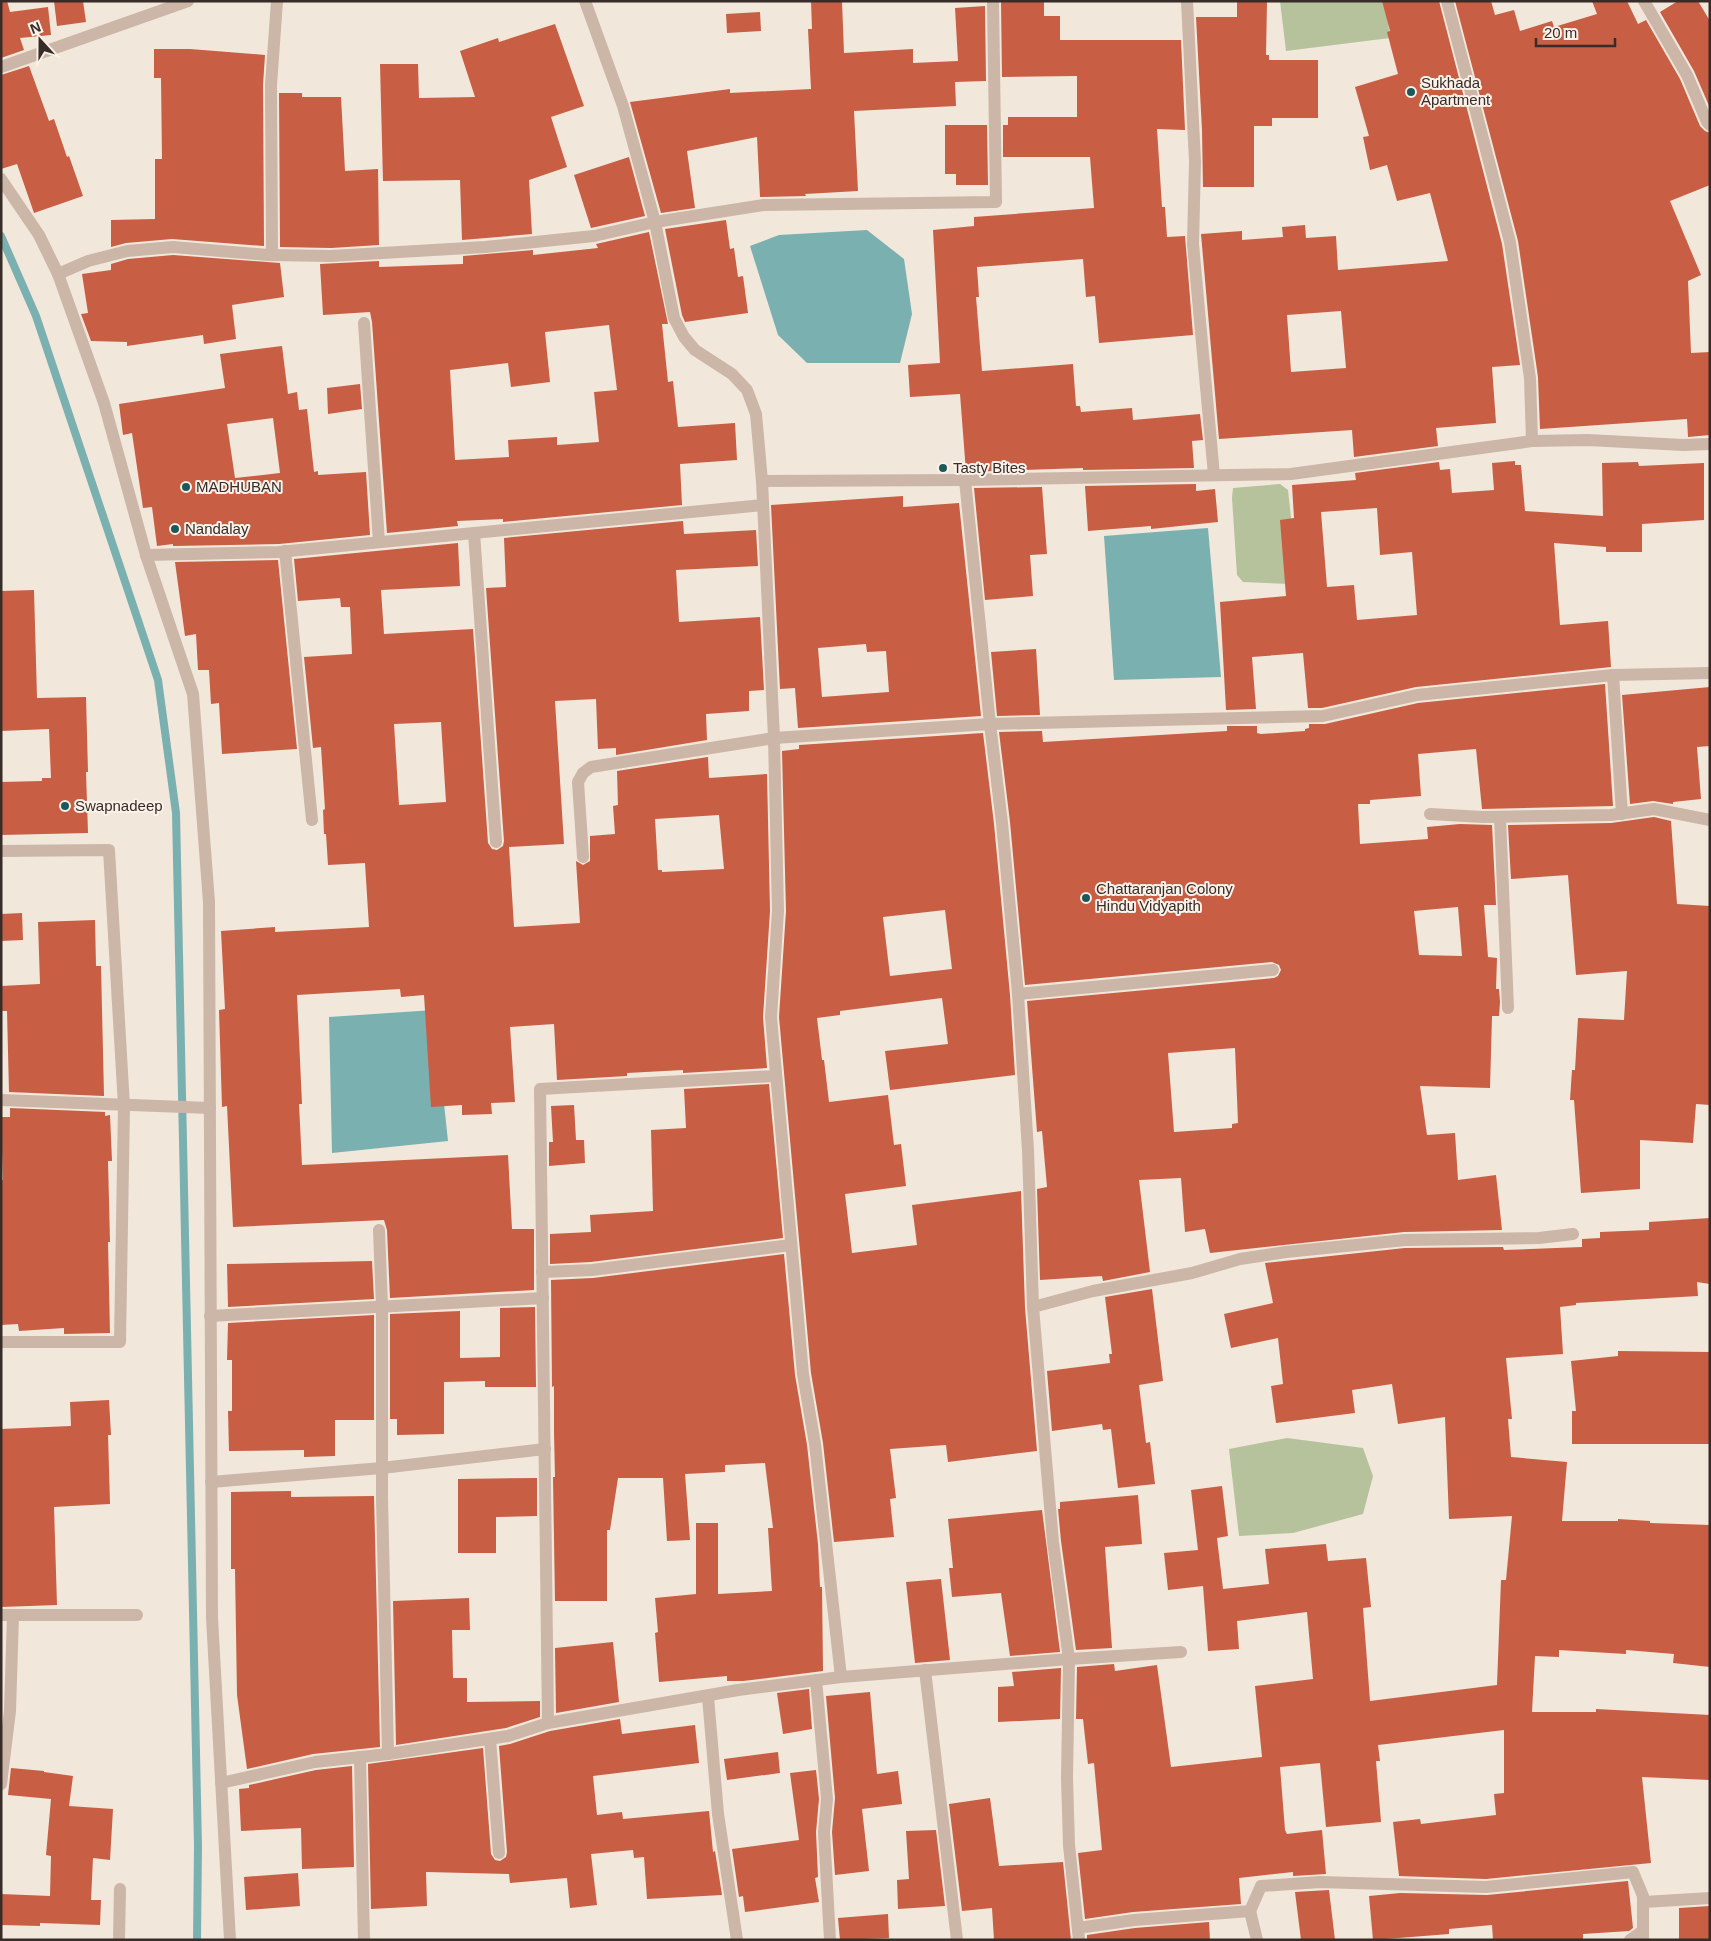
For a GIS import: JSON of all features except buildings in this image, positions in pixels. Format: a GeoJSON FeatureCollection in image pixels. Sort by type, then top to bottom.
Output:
{"type":"FeatureCollection","features":[{"type":"Feature","properties":{"kind":"street"},"geometry":{"type":"LineString","coordinates":[[1,67],[188,1]]}},
{"type":"Feature","properties":{"kind":"street"},"geometry":{"type":"LineString","coordinates":[[272,255],[271,86],[277,1]]}},
{"type":"Feature","properties":{"kind":"street"},"geometry":{"type":"LineString","coordinates":[[585,1],[623,106],[655,222],[674,318],[684,337],[695,350],[732,374],[747,390],[756,414],[762,481],[774,738],[778,910],[771,1017],[775,1076],[803,1374],[815,1444],[842,1677]]}},
{"type":"Feature","properties":{"kind":"street"},"geometry":{"type":"LineString","coordinates":[[58,274],[88,261],[136,250],[172,247],[272,255],[331,256],[485,247],[594,236],[655,222],[764,205],[996,202],[993,1]]}},
{"type":"Feature","properties":{"kind":"street"},"geometry":{"type":"LineString","coordinates":[[1187,1],[1195,162],[1193,244],[1214,475]]}},
{"type":"Feature","properties":{"kind":"street"},"geometry":{"type":"LineString","coordinates":[[1447,1],[1510,242],[1530,378],[1532,441]]}},
{"type":"Feature","properties":{"kind":"street"},"geometry":{"type":"LineString","coordinates":[[1644,1],[1687,75],[1706,122],[1710,125]]}},
{"type":"Feature","properties":{"kind":"street"},"geometry":{"type":"LineString","coordinates":[[1,179],[39,235],[58,274],[104,403],[146,555],[194,694],[209,902],[212,1618],[230,1940]]}},
{"type":"Feature","properties":{"kind":"street"},"geometry":{"type":"LineString","coordinates":[[364,323],[379,542]]}},
{"type":"Feature","properties":{"kind":"street"},"geometry":{"type":"LineString","coordinates":[[762,481],[964,480],[1291,474],[1532,441],[1588,440],[1683,445],[1710,444]]}},
{"type":"Feature","properties":{"kind":"street"},"geometry":{"type":"LineString","coordinates":[[964,480],[1002,823],[1018,994],[1028,1150],[1033,1307],[1053,1542],[1069,1659],[1067,1778],[1069,1845],[1078,1934],[1134,1920],[1250,1911]]}},
{"type":"Feature","properties":{"kind":"street"},"geometry":{"type":"LineString","coordinates":[[146,555],[285,551],[763,505]]}},
{"type":"Feature","properties":{"kind":"street"},"geometry":{"type":"LineString","coordinates":[[474,533],[496,842]]}},
{"type":"Feature","properties":{"kind":"street"},"geometry":{"type":"LineString","coordinates":[[285,551],[312,820]]}},
{"type":"Feature","properties":{"kind":"street"},"geometry":{"type":"LineString","coordinates":[[583,857],[578,782],[583,773],[591,767],[774,738],[990,724],[1322,716],[1417,695],[1613,675],[1710,672]]}},
{"type":"Feature","properties":{"kind":"street"},"geometry":{"type":"LineString","coordinates":[[1613,675],[1622,814]]}},
{"type":"Feature","properties":{"kind":"street"},"geometry":{"type":"LineString","coordinates":[[1430,814],[1500,817],[1622,814],[1654,809],[1710,820]]}},
{"type":"Feature","properties":{"kind":"street"},"geometry":{"type":"LineString","coordinates":[[1500,817],[1508,1008]]}},
{"type":"Feature","properties":{"kind":"street"},"geometry":{"type":"LineString","coordinates":[[1,851],[109,850],[124,1106],[120,1342],[1,1342]]}},
{"type":"Feature","properties":{"kind":"street"},"geometry":{"type":"LineString","coordinates":[[1018,994],[1273,970]]}},
{"type":"Feature","properties":{"kind":"street"},"geometry":{"type":"LineString","coordinates":[[548,1723],[540,1089],[775,1076]]}},
{"type":"Feature","properties":{"kind":"street"},"geometry":{"type":"LineString","coordinates":[[1,1100],[210,1108]]}},
{"type":"Feature","properties":{"kind":"street"},"geometry":{"type":"LineString","coordinates":[[379,1230],[382,1307],[382,1468],[388,1754]]}},
{"type":"Feature","properties":{"kind":"street"},"geometry":{"type":"LineString","coordinates":[[1033,1307],[1093,1291],[1192,1273],[1240,1259],[1286,1252],[1404,1240],[1539,1238],[1573,1234]]}},
{"type":"Feature","properties":{"kind":"street"},"geometry":{"type":"LineString","coordinates":[[542,1272],[592,1270],[791,1245]]}},
{"type":"Feature","properties":{"kind":"street"},"geometry":{"type":"LineString","coordinates":[[210,1316],[543,1298]]}},
{"type":"Feature","properties":{"kind":"street"},"geometry":{"type":"LineString","coordinates":[[211,1482],[382,1468],[545,1450]]}},
{"type":"Feature","properties":{"kind":"street"},"geometry":{"type":"LineString","coordinates":[[1,1784],[10,1711],[7,1615],[137,1615]]}},
{"type":"Feature","properties":{"kind":"street"},"geometry":{"type":"LineString","coordinates":[[221,1783],[315,1762],[388,1754],[508,1736],[548,1723],[738,1690],[842,1677],[1181,1652]]}},
{"type":"Feature","properties":{"kind":"street"},"geometry":{"type":"LineString","coordinates":[[925,1670],[957,1940]]}},
{"type":"Feature","properties":{"kind":"street"},"geometry":{"type":"LineString","coordinates":[[816,1680],[827,1799],[824,1832],[830,1940]]}},
{"type":"Feature","properties":{"kind":"street"},"geometry":{"type":"LineString","coordinates":[[708,1696],[718,1814],[737,1940]]}},
{"type":"Feature","properties":{"kind":"street"},"geometry":{"type":"LineString","coordinates":[[490,1739],[499,1853]]}},
{"type":"Feature","properties":{"kind":"street"},"geometry":{"type":"LineString","coordinates":[[360,1757],[364,1940]]}},
{"type":"Feature","properties":{"kind":"street"},"geometry":{"type":"LineString","coordinates":[[1257,1940],[1250,1911],[1261,1886],[1320,1882],[1486,1887],[1634,1872],[1644,1896],[1644,1935],[1630,1940]]}},
{"type":"Feature","properties":{"kind":"street"},"geometry":{"type":"LineString","coordinates":[[119,1940],[120,1889]]}},
{"type":"Feature","properties":{"kind":"street"},"geometry":{"type":"LineString","coordinates":[[1644,1902],[1710,1898]]}},
{"type":"Feature","properties":{"kind":"green space"},"geometry":{"type":"Polygon","coordinates":[[[1280,1],[1385,1],[1390,38],[1286,51],[1280,1]]]}},
{"type":"Feature","properties":{"kind":"green space"},"geometry":{"type":"Polygon","coordinates":[[[1280,484],[1288,490],[1297,571],[1291,584],[1243,582],[1237,575],[1233,488],[1280,484]]]}},
{"type":"Feature","properties":{"kind":"green space"},"geometry":{"type":"Polygon","coordinates":[[[1287,1438],[1363,1448],[1373,1476],[1363,1514],[1293,1533],[1239,1536],[1229,1449],[1287,1438]]]}},
{"type":"Feature","properties":{"kind":"water"},"geometry":{"type":"Polygon","coordinates":[[[867,230],[904,259],[912,314],[900,363],[807,363],[778,335],[750,246],[779,235],[867,230]]]}},
{"type":"Feature","properties":{"kind":"water"},"geometry":{"type":"Polygon","coordinates":[[[1208,528],[1221,677],[1114,680],[1104,536],[1208,528]]]}},
{"type":"Feature","properties":{"kind":"water"},"geometry":{"type":"Polygon","coordinates":[[[434,1010],[448,1141],[332,1153],[329,1017],[434,1010]]]}},
{"type":"Feature","properties":{"kind":"waterway"},"geometry":{"type":"LineString","coordinates":[[1,236],[36,316],[158,680],[176,813],[198,1846],[197,1940]]}},
{"type":"Feature","properties":{"kind":"place","name":"Sukhada Apartment"},"geometry":{"type":"Point","coordinates":[1411,92]}},
{"type":"Feature","properties":{"kind":"place","name":"Tasty Bites"},"geometry":{"type":"Point","coordinates":[943,468]}},
{"type":"Feature","properties":{"kind":"place","name":"MADHUBAN"},"geometry":{"type":"Point","coordinates":[186,487]}},
{"type":"Feature","properties":{"kind":"place","name":"Nandalay"},"geometry":{"type":"Point","coordinates":[175,529]}},
{"type":"Feature","properties":{"kind":"place","name":"Swapnadeep"},"geometry":{"type":"Point","coordinates":[65,806]}},
{"type":"Feature","properties":{"kind":"place","name":"Chattaranjan Colony Hindu Vidyapith"},"geometry":{"type":"Point","coordinates":[1086,898]}}]}
